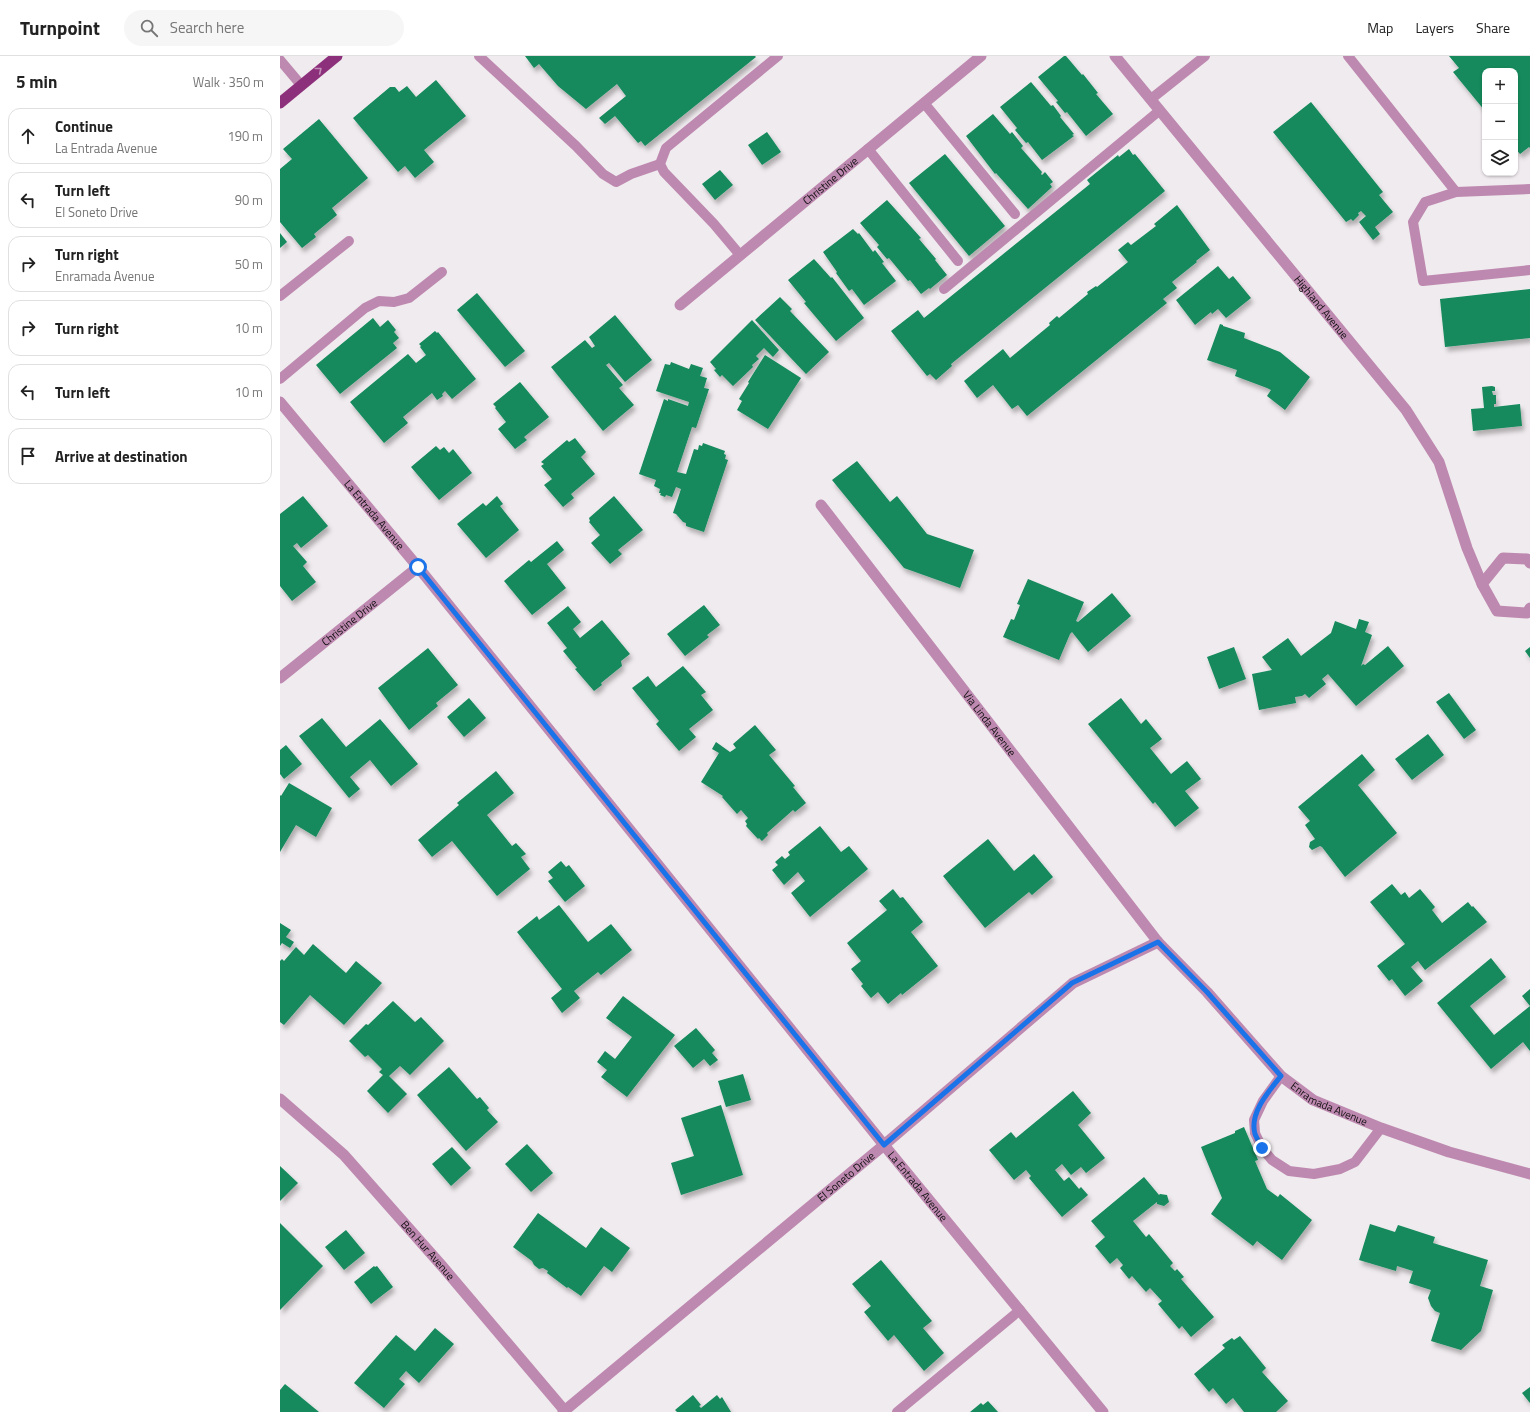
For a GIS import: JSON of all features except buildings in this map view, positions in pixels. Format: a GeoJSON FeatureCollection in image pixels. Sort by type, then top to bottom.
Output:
{"type":"FeatureCollection","features":[{"type":"Feature","properties":{"kind":"main road"},"geometry":{"type":"LineString","coordinates":[[280,103],[337,56]]}},
{"type":"Feature","properties":{"kind":"street","name":"Christine Drive"},"geometry":{"type":"LineString","coordinates":[[680,305],[981,56]]}},
{"type":"Feature","properties":{"kind":"street","name":"Highland Avenue"},"geometry":{"type":"LineString","coordinates":[[1115,56],[1406,410],[1439,462],[1467,548],[1482,584],[1497,611],[1527,613],[1530,608]]}},
{"type":"Feature","properties":{"kind":"street","name":"La Entrada Avenue"},"geometry":{"type":"LineString","coordinates":[[280,402],[418,567],[884,1145],[1103,1412]]}},
{"type":"Feature","properties":{"kind":"street","name":"Via Linda Avenue"},"geometry":{"type":"LineString","coordinates":[[821,505],[1158,942]]}},
{"type":"Feature","properties":{"kind":"street"},"geometry":{"type":"LineString","coordinates":[[1482,584],[1503,558],[1527,560],[1530,564]]}},
{"type":"Feature","properties":{"kind":"street","name":"Christine Drive"},"geometry":{"type":"LineString","coordinates":[[280,678],[418,567]]}},
{"type":"Feature","properties":{"kind":"street","name":"Enramada Avenue"},"geometry":{"type":"LineString","coordinates":[[1158,942],[1207,992],[1281,1076],[1313,1100],[1381,1128],[1449,1152],[1530,1174]]}},
{"type":"Feature","properties":{"kind":"street","name":"El Soneto Drive"},"geometry":{"type":"LineString","coordinates":[[564,1412],[884,1145],[1072,983],[1158,942]]}},
{"type":"Feature","properties":{"kind":"street","name":"Ben Hur Avenue"},"geometry":{"type":"LineString","coordinates":[[280,1099],[344,1155],[442,1266],[564,1412]]}},
{"type":"Feature","properties":{"kind":"lane"},"geometry":{"type":"LineString","coordinates":[[479,56],[609,178],[616,182],[631,174],[660,164]]}},
{"type":"Feature","properties":{"kind":"lane"},"geometry":{"type":"LineString","coordinates":[[740,255],[714,224],[664,172],[660,164],[666,148],[778,56]]}},
{"type":"Feature","properties":{"kind":"lane"},"geometry":{"type":"LineString","coordinates":[[1150,99],[1205,56]]}},
{"type":"Feature","properties":{"kind":"lane"},"geometry":{"type":"LineString","coordinates":[[1348,56],[1456,192]]}},
{"type":"Feature","properties":{"kind":"lane"},"geometry":{"type":"LineString","coordinates":[[280,60],[301,85]]}},
{"type":"Feature","properties":{"kind":"lane"},"geometry":{"type":"LineString","coordinates":[[924,103],[1015,214]]}},
{"type":"Feature","properties":{"kind":"lane"},"geometry":{"type":"LineString","coordinates":[[944,289],[1159,111]]}},
{"type":"Feature","properties":{"kind":"lane"},"geometry":{"type":"LineString","coordinates":[[868,149],[958,261]]}},
{"type":"Feature","properties":{"kind":"lane"},"geometry":{"type":"LineString","coordinates":[[1530,189],[1456,192],[1425,202],[1413,222],[1423,281],[1530,270]]}},
{"type":"Feature","properties":{"kind":"lane"},"geometry":{"type":"LineString","coordinates":[[280,296],[349,240]]}},
{"type":"Feature","properties":{"kind":"lane"},"geometry":{"type":"LineString","coordinates":[[280,379],[364,308],[379,302],[394,302],[409,298],[442,272]]}},
{"type":"Feature","properties":{"kind":"lane"},"geometry":{"type":"LineString","coordinates":[[1281,1076],[1263,1101],[1254,1120],[1255,1133],[1262,1148],[1272,1160],[1290,1171],[1314,1174],[1340,1169],[1355,1162],[1381,1128]]}},
{"type":"Feature","properties":{"kind":"lane"},"geometry":{"type":"LineString","coordinates":[[897,1412],[1020,1310]]}},
{"type":"Feature","properties":{"kind":"route"},"geometry":{"type":"LineString","coordinates":[[418,567],[884,1145],[1072,983],[1158,942],[1207,992],[1281,1076],[1263,1101],[1254,1120],[1255,1133],[1262,1148]]}}]}
